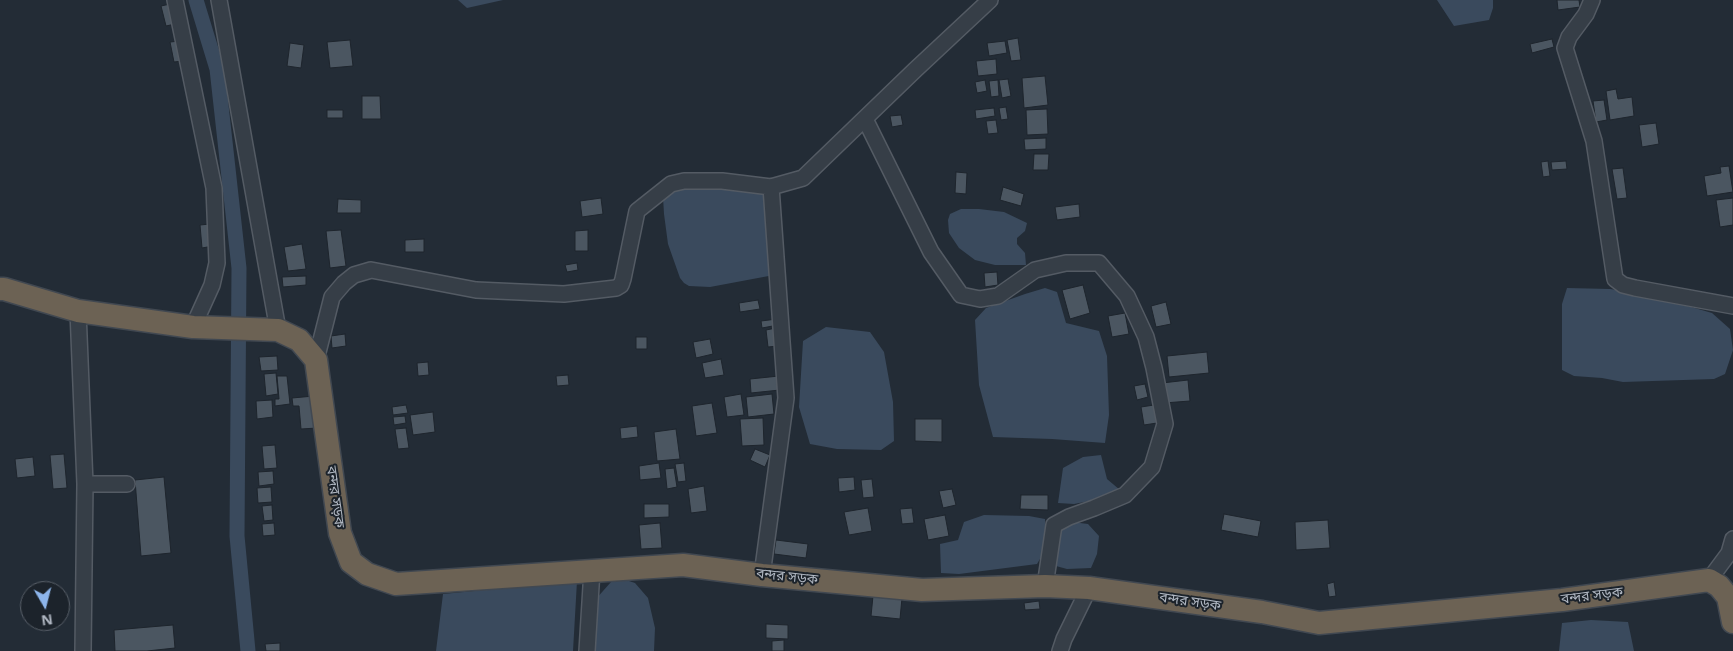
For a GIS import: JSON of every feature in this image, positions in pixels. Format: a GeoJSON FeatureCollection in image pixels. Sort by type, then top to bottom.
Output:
{"type":"FeatureCollection","features":[{"type":"Feature","properties":{"kind":"highway"},"geometry":{"type":"LineString","coordinates":[[0,289],[78,311],[199,327],[270,330],[299,340],[316,360]]}},
{"type":"Feature","properties":{"kind":"highway","name":"বন্দর সড়ক"},"geometry":{"type":"LineString","coordinates":[[316,360],[340,533],[351,562],[367,574],[396,584],[683,565],[762,575],[922,590],[1045,586],[1089,588],[1262,612],[1319,623],[1562,600],[1709,580]]}},
{"type":"Feature","properties":{"kind":"highway"},"geometry":{"type":"LineString","coordinates":[[1709,580],[1719,586],[1728,597],[1733,622]]}},
{"type":"Feature","properties":{"kind":"street"},"geometry":{"type":"LineString","coordinates":[[175,0],[214,188],[217,262],[199,327]]}},
{"type":"Feature","properties":{"kind":"street"},"geometry":{"type":"LineString","coordinates":[[219,0],[270,330]]}},
{"type":"Feature","properties":{"kind":"street"},"geometry":{"type":"LineString","coordinates":[[316,360],[332,297],[354,275],[371,270],[476,290],[564,294],[616,288],[621,285],[623,279],[637,212],[671,184],[684,181],[722,181],[771,187],[803,178],[990,0]]}},
{"type":"Feature","properties":{"kind":"street"},"geometry":{"type":"LineString","coordinates":[[1592,0],[1586,14],[1569,37],[1565,48],[1594,141],[1615,279],[1623,285],[1635,288],[1733,306]]}},
{"type":"Feature","properties":{"kind":"street"},"geometry":{"type":"LineString","coordinates":[[865,119],[930,252],[961,295],[980,299],[998,296],[1035,270],[1066,263],[1100,263],[1127,296],[1146,337],[1165,424],[1152,467],[1125,495],[1069,516],[1054,525],[1045,586]]}},
{"type":"Feature","properties":{"kind":"street"},"geometry":{"type":"LineString","coordinates":[[762,575],[786,398],[771,187]]}},
{"type":"Feature","properties":{"kind":"street"},"geometry":{"type":"LineString","coordinates":[[78,311],[84,484],[83,651]]}},
{"type":"Feature","properties":{"kind":"street"},"geometry":{"type":"LineString","coordinates":[[84,484],[127,484]]}},
{"type":"Feature","properties":{"kind":"street"},"geometry":{"type":"LineString","coordinates":[[1709,580],[1728,553],[1733,539]]}},
{"type":"Feature","properties":{"kind":"street"},"geometry":{"type":"LineString","coordinates":[[587,651],[592,570]]}},
{"type":"Feature","properties":{"kind":"street"},"geometry":{"type":"LineString","coordinates":[[1060,651],[1089,588]]}},
{"type":"Feature","properties":{"kind":"water"},"geometry":{"type":"Polygon","coordinates":[[[458,0],[503,0],[467,8],[458,0]]]}},
{"type":"Feature","properties":{"kind":"water"},"geometry":{"type":"Polygon","coordinates":[[[1437,0],[1493,0],[1493,8],[1489,20],[1454,26],[1437,0]]]}},
{"type":"Feature","properties":{"kind":"water"},"geometry":{"type":"Polygon","coordinates":[[[702,183],[765,193],[774,275],[710,287],[689,286],[680,278],[668,244],[663,197],[667,191],[702,183]]]}},
{"type":"Feature","properties":{"kind":"water"},"geometry":{"type":"Polygon","coordinates":[[[961,209],[1004,212],[1027,223],[1025,231],[1017,238],[1017,244],[1025,253],[1026,265],[995,265],[975,260],[959,248],[949,233],[948,220],[950,214],[961,209]]]}},
{"type":"Feature","properties":{"kind":"water"},"geometry":{"type":"Polygon","coordinates":[[[1045,288],[1057,292],[1066,323],[1099,331],[1107,356],[1109,415],[1105,443],[993,437],[979,385],[975,320],[986,308],[1045,288]]]}},
{"type":"Feature","properties":{"kind":"water"},"geometry":{"type":"Polygon","coordinates":[[[1567,288],[1610,289],[1650,295],[1712,313],[1730,329],[1733,350],[1725,374],[1714,379],[1623,382],[1574,376],[1562,370],[1562,304],[1567,288]]]}},
{"type":"Feature","properties":{"kind":"water"},"geometry":{"type":"Polygon","coordinates":[[[826,327],[870,332],[884,352],[893,402],[894,441],[881,450],[837,449],[810,444],[799,407],[803,341],[826,327]]]}},
{"type":"Feature","properties":{"kind":"water"},"geometry":{"type":"Polygon","coordinates":[[[1101,455],[1107,479],[1120,490],[1105,498],[1074,504],[1058,503],[1063,468],[1083,457],[1101,455]]]}},
{"type":"Feature","properties":{"kind":"water"},"geometry":{"type":"Polygon","coordinates":[[[984,515],[1029,516],[1045,519],[1047,547],[1037,564],[959,574],[941,573],[940,544],[958,540],[964,522],[984,515]]]}},
{"type":"Feature","properties":{"kind":"water"},"geometry":{"type":"Polygon","coordinates":[[[1072,522],[1088,524],[1099,536],[1097,554],[1091,568],[1067,569],[1056,566],[1061,530],[1072,522]]]}},
{"type":"Feature","properties":{"kind":"water"},"geometry":{"type":"Polygon","coordinates":[[[626,580],[635,583],[648,598],[655,628],[654,651],[592,651],[595,600],[611,582],[626,580]]]}},
{"type":"Feature","properties":{"kind":"water"},"geometry":{"type":"Polygon","coordinates":[[[577,581],[573,651],[436,651],[443,594],[577,581]]]}},
{"type":"Feature","properties":{"kind":"water"},"geometry":{"type":"Polygon","coordinates":[[[1591,620],[1628,622],[1634,651],[1559,651],[1562,623],[1591,620]]]}},
{"type":"Feature","properties":{"kind":"building"},"geometry":{"type":"Polygon","coordinates":[[[1557,0],[1579,0],[1580,7],[1558,10],[1557,0]]]}},
{"type":"Feature","properties":{"kind":"building"},"geometry":{"type":"Polygon","coordinates":[[[170,4],[175,24],[166,26],[161,6],[170,4]]]}},
{"type":"Feature","properties":{"kind":"building"},"geometry":{"type":"Polygon","coordinates":[[[1018,38],[1021,60],[1011,61],[1007,40],[1018,38]]]}},
{"type":"Feature","properties":{"kind":"building"},"geometry":{"type":"Polygon","coordinates":[[[1552,39],[1554,47],[1532,53],[1530,44],[1552,39]]]}},
{"type":"Feature","properties":{"kind":"building"},"geometry":{"type":"Polygon","coordinates":[[[350,40],[353,66],[330,68],[327,42],[350,40]]]}},
{"type":"Feature","properties":{"kind":"building"},"geometry":{"type":"Polygon","coordinates":[[[180,41],[183,61],[174,62],[170,42],[180,41]]]}},
{"type":"Feature","properties":{"kind":"building"},"geometry":{"type":"Polygon","coordinates":[[[1005,41],[1007,53],[989,56],[987,43],[1005,41]]]}},
{"type":"Feature","properties":{"kind":"building"},"geometry":{"type":"Polygon","coordinates":[[[290,43],[304,45],[301,68],[287,66],[290,43]]]}},
{"type":"Feature","properties":{"kind":"building"},"geometry":{"type":"Polygon","coordinates":[[[996,59],[997,74],[978,76],[976,61],[996,59]]]}},
{"type":"Feature","properties":{"kind":"building"},"geometry":{"type":"Polygon","coordinates":[[[1045,76],[1048,105],[1024,108],[1022,78],[1045,76]]]}},
{"type":"Feature","properties":{"kind":"building"},"geometry":{"type":"Polygon","coordinates":[[[1008,79],[1011,96],[1002,98],[999,80],[1008,79]]]}},
{"type":"Feature","properties":{"kind":"building"},"geometry":{"type":"Polygon","coordinates":[[[985,80],[987,91],[977,93],[975,82],[985,80]]]}},
{"type":"Feature","properties":{"kind":"building"},"geometry":{"type":"Polygon","coordinates":[[[998,80],[999,96],[991,97],[989,81],[998,80]]]}},
{"type":"Feature","properties":{"kind":"building"},"geometry":{"type":"Polygon","coordinates":[[[1616,89],[1618,99],[1632,97],[1634,116],[1610,120],[1606,91],[1616,89]]]}},
{"type":"Feature","properties":{"kind":"building"},"geometry":{"type":"Polygon","coordinates":[[[362,96],[380,96],[381,119],[362,119],[362,96]]]}},
{"type":"Feature","properties":{"kind":"building"},"geometry":{"type":"Polygon","coordinates":[[[1604,100],[1607,120],[1596,122],[1593,101],[1604,100]]]}},
{"type":"Feature","properties":{"kind":"building"},"geometry":{"type":"Polygon","coordinates":[[[1006,107],[1008,119],[1001,120],[999,108],[1006,107]]]}},
{"type":"Feature","properties":{"kind":"building"},"geometry":{"type":"Polygon","coordinates":[[[994,108],[995,116],[976,119],[975,110],[994,108]]]}},
{"type":"Feature","properties":{"kind":"building"},"geometry":{"type":"Polygon","coordinates":[[[1047,109],[1048,134],[1027,135],[1026,110],[1047,109]]]}},
{"type":"Feature","properties":{"kind":"building"},"geometry":{"type":"Polygon","coordinates":[[[327,110],[343,110],[343,118],[327,118],[327,110]]]}},
{"type":"Feature","properties":{"kind":"building"},"geometry":{"type":"Polygon","coordinates":[[[901,115],[903,125],[892,127],[890,116],[901,115]]]}},
{"type":"Feature","properties":{"kind":"building"},"geometry":{"type":"Polygon","coordinates":[[[996,120],[998,133],[988,134],[986,121],[996,120]]]}},
{"type":"Feature","properties":{"kind":"building"},"geometry":{"type":"Polygon","coordinates":[[[1656,123],[1659,144],[1642,147],[1639,125],[1656,123]]]}},
{"type":"Feature","properties":{"kind":"building"},"geometry":{"type":"Polygon","coordinates":[[[1046,138],[1046,149],[1025,150],[1024,139],[1046,138]]]}},
{"type":"Feature","properties":{"kind":"building"},"geometry":{"type":"Polygon","coordinates":[[[1034,154],[1049,154],[1048,170],[1033,170],[1034,154]]]}},
{"type":"Feature","properties":{"kind":"building"},"geometry":{"type":"Polygon","coordinates":[[[1548,161],[1550,176],[1543,177],[1541,162],[1548,161]]]}},
{"type":"Feature","properties":{"kind":"building"},"geometry":{"type":"Polygon","coordinates":[[[1566,161],[1567,169],[1552,170],[1551,162],[1566,161]]]}},
{"type":"Feature","properties":{"kind":"building"},"geometry":{"type":"Polygon","coordinates":[[[1729,166],[1733,192],[1707,196],[1704,176],[1721,173],[1720,167],[1729,166]]]}},
{"type":"Feature","properties":{"kind":"building"},"geometry":{"type":"Polygon","coordinates":[[[1623,168],[1627,198],[1617,199],[1612,169],[1623,168]]]}},
{"type":"Feature","properties":{"kind":"building"},"geometry":{"type":"Polygon","coordinates":[[[956,172],[967,173],[966,194],[955,193],[956,172]]]}},
{"type":"Feature","properties":{"kind":"building"},"geometry":{"type":"Polygon","coordinates":[[[1003,187],[1024,194],[1021,206],[1000,200],[1003,187]]]}},
{"type":"Feature","properties":{"kind":"building"},"geometry":{"type":"Polygon","coordinates":[[[601,198],[603,214],[582,217],[580,201],[601,198]]]}},
{"type":"Feature","properties":{"kind":"building"},"geometry":{"type":"Polygon","coordinates":[[[1733,198],[1733,225],[1720,227],[1716,200],[1733,198]]]}},
{"type":"Feature","properties":{"kind":"building"},"geometry":{"type":"Polygon","coordinates":[[[338,199],[361,200],[361,213],[337,213],[338,199]]]}},
{"type":"Feature","properties":{"kind":"building"},"geometry":{"type":"Polygon","coordinates":[[[1079,204],[1080,217],[1057,220],[1055,207],[1079,204]]]}},
{"type":"Feature","properties":{"kind":"building"},"geometry":{"type":"Polygon","coordinates":[[[210,224],[213,246],[202,248],[200,225],[210,224]]]}},
{"type":"Feature","properties":{"kind":"building"},"geometry":{"type":"Polygon","coordinates":[[[341,230],[346,266],[330,268],[326,231],[341,230]]]}},
{"type":"Feature","properties":{"kind":"building"},"geometry":{"type":"Polygon","coordinates":[[[588,230],[588,251],[575,251],[575,231],[588,230]]]}},
{"type":"Feature","properties":{"kind":"building"},"geometry":{"type":"Polygon","coordinates":[[[424,239],[424,252],[405,252],[405,240],[424,239]]]}},
{"type":"Feature","properties":{"kind":"building"},"geometry":{"type":"Polygon","coordinates":[[[302,244],[306,269],[288,271],[284,247],[302,244]]]}},
{"type":"Feature","properties":{"kind":"building"},"geometry":{"type":"Polygon","coordinates":[[[577,263],[578,270],[567,272],[565,265],[577,263]]]}},
{"type":"Feature","properties":{"kind":"building"},"geometry":{"type":"Polygon","coordinates":[[[997,272],[998,285],[985,287],[984,273],[997,272]]]}},
{"type":"Feature","properties":{"kind":"building"},"geometry":{"type":"Polygon","coordinates":[[[306,276],[306,285],[283,287],[282,277],[306,276]]]}},
{"type":"Feature","properties":{"kind":"building"},"geometry":{"type":"Polygon","coordinates":[[[1083,285],[1090,313],[1070,319],[1062,290],[1083,285]]]}},
{"type":"Feature","properties":{"kind":"building"},"geometry":{"type":"Polygon","coordinates":[[[758,300],[760,309],[740,312],[739,303],[758,300]]]}},
{"type":"Feature","properties":{"kind":"building"},"geometry":{"type":"Polygon","coordinates":[[[1166,302],[1171,324],[1156,327],[1151,306],[1166,302]]]}},
{"type":"Feature","properties":{"kind":"building"},"geometry":{"type":"Polygon","coordinates":[[[1125,313],[1129,334],[1112,337],[1108,316],[1125,313]]]}},
{"type":"Feature","properties":{"kind":"building"},"geometry":{"type":"Polygon","coordinates":[[[777,319],[778,325],[762,328],[761,321],[777,319]]]}},
{"type":"Feature","properties":{"kind":"building"},"geometry":{"type":"Polygon","coordinates":[[[776,328],[779,346],[768,347],[766,330],[776,328]]]}},
{"type":"Feature","properties":{"kind":"building"},"geometry":{"type":"Polygon","coordinates":[[[345,334],[346,346],[332,348],[331,336],[345,334]]]}},
{"type":"Feature","properties":{"kind":"building"},"geometry":{"type":"Polygon","coordinates":[[[636,337],[647,337],[647,349],[636,349],[636,337]]]}},
{"type":"Feature","properties":{"kind":"building"},"geometry":{"type":"Polygon","coordinates":[[[710,339],[713,354],[696,358],[693,342],[710,339]]]}},
{"type":"Feature","properties":{"kind":"building"},"geometry":{"type":"Polygon","coordinates":[[[1207,352],[1209,373],[1169,377],[1167,356],[1207,352]]]}},
{"type":"Feature","properties":{"kind":"building"},"geometry":{"type":"Polygon","coordinates":[[[277,356],[278,370],[261,371],[259,357],[277,356]]]}},
{"type":"Feature","properties":{"kind":"building"},"geometry":{"type":"Polygon","coordinates":[[[721,359],[724,375],[705,378],[702,363],[721,359]]]}},
{"type":"Feature","properties":{"kind":"building"},"geometry":{"type":"Polygon","coordinates":[[[428,362],[429,375],[418,376],[417,363],[428,362]]]}},
{"type":"Feature","properties":{"kind":"building"},"geometry":{"type":"Polygon","coordinates":[[[276,373],[278,394],[266,396],[264,374],[276,373]]]}},
{"type":"Feature","properties":{"kind":"building"},"geometry":{"type":"Polygon","coordinates":[[[568,375],[569,385],[557,386],[556,376],[568,375]]]}},
{"type":"Feature","properties":{"kind":"building"},"geometry":{"type":"Polygon","coordinates":[[[277,376],[287,376],[290,404],[275,406],[275,399],[279,399],[277,376]]]}},
{"type":"Feature","properties":{"kind":"building"},"geometry":{"type":"Polygon","coordinates":[[[779,376],[780,390],[751,393],[750,379],[779,376]]]}},
{"type":"Feature","properties":{"kind":"building"},"geometry":{"type":"Polygon","coordinates":[[[1188,380],[1190,401],[1164,403],[1162,383],[1188,380]]]}},
{"type":"Feature","properties":{"kind":"building"},"geometry":{"type":"Polygon","coordinates":[[[1145,384],[1148,397],[1137,400],[1134,386],[1145,384]]]}},
{"type":"Feature","properties":{"kind":"building"},"geometry":{"type":"Polygon","coordinates":[[[741,394],[744,415],[727,417],[724,397],[741,394]]]}},
{"type":"Feature","properties":{"kind":"building"},"geometry":{"type":"Polygon","coordinates":[[[772,394],[774,414],[748,417],[746,397],[772,394]]]}},
{"type":"Feature","properties":{"kind":"building"},"geometry":{"type":"Polygon","coordinates":[[[314,396],[317,428],[301,429],[299,406],[293,406],[292,398],[314,396]]]}},
{"type":"Feature","properties":{"kind":"building"},"geometry":{"type":"Polygon","coordinates":[[[272,400],[273,417],[257,419],[256,401],[272,400]]]}},
{"type":"Feature","properties":{"kind":"building"},"geometry":{"type":"Polygon","coordinates":[[[712,403],[717,433],[696,436],[692,406],[712,403]]]}},
{"type":"Feature","properties":{"kind":"building"},"geometry":{"type":"Polygon","coordinates":[[[406,405],[408,413],[393,415],[392,407],[406,405]]]}},
{"type":"Feature","properties":{"kind":"building"},"geometry":{"type":"Polygon","coordinates":[[[1154,405],[1157,423],[1144,425],[1141,407],[1154,405]]]}},
{"type":"Feature","properties":{"kind":"building"},"geometry":{"type":"Polygon","coordinates":[[[433,412],[435,432],[413,435],[410,415],[433,412]]]}},
{"type":"Feature","properties":{"kind":"building"},"geometry":{"type":"Polygon","coordinates":[[[405,416],[406,423],[394,425],[393,417],[405,416]]]}},
{"type":"Feature","properties":{"kind":"building"},"geometry":{"type":"Polygon","coordinates":[[[763,418],[764,445],[742,446],[740,419],[763,418]]]}},
{"type":"Feature","properties":{"kind":"building"},"geometry":{"type":"Polygon","coordinates":[[[915,419],[942,419],[942,442],[915,441],[915,419]]]}},
{"type":"Feature","properties":{"kind":"building"},"geometry":{"type":"Polygon","coordinates":[[[637,426],[638,437],[621,439],[620,428],[637,426]]]}},
{"type":"Feature","properties":{"kind":"building"},"geometry":{"type":"Polygon","coordinates":[[[406,428],[409,448],[398,449],[395,429],[406,428]]]}},
{"type":"Feature","properties":{"kind":"building"},"geometry":{"type":"Polygon","coordinates":[[[676,429],[680,459],[657,461],[654,432],[676,429]]]}},
{"type":"Feature","properties":{"kind":"building"},"geometry":{"type":"Polygon","coordinates":[[[275,445],[277,468],[264,469],[262,446],[275,445]]]}},
{"type":"Feature","properties":{"kind":"building"},"geometry":{"type":"Polygon","coordinates":[[[755,449],[770,455],[765,467],[750,460],[755,449]]]}},
{"type":"Feature","properties":{"kind":"building"},"geometry":{"type":"Polygon","coordinates":[[[64,454],[67,488],[53,489],[50,455],[64,454]]]}},
{"type":"Feature","properties":{"kind":"building"},"geometry":{"type":"Polygon","coordinates":[[[33,457],[35,476],[17,478],[15,459],[33,457]]]}},
{"type":"Feature","properties":{"kind":"building"},"geometry":{"type":"Polygon","coordinates":[[[659,463],[661,478],[640,480],[639,466],[659,463]]]}},
{"type":"Feature","properties":{"kind":"building"},"geometry":{"type":"Polygon","coordinates":[[[684,463],[686,481],[678,482],[675,464],[684,463]]]}},
{"type":"Feature","properties":{"kind":"building"},"geometry":{"type":"Polygon","coordinates":[[[674,468],[677,487],[667,489],[665,469],[674,468]]]}},
{"type":"Feature","properties":{"kind":"building"},"geometry":{"type":"Polygon","coordinates":[[[273,471],[274,484],[259,486],[258,472],[273,471]]]}},
{"type":"Feature","properties":{"kind":"building"},"geometry":{"type":"Polygon","coordinates":[[[164,477],[171,553],[141,556],[135,480],[164,477]]]}},
{"type":"Feature","properties":{"kind":"building"},"geometry":{"type":"Polygon","coordinates":[[[854,477],[855,490],[839,492],[838,478],[854,477]]]}},
{"type":"Feature","properties":{"kind":"building"},"geometry":{"type":"Polygon","coordinates":[[[872,479],[874,497],[863,498],[861,480],[872,479]]]}},
{"type":"Feature","properties":{"kind":"building"},"geometry":{"type":"Polygon","coordinates":[[[704,486],[707,511],[691,513],[688,489],[704,486]]]}},
{"type":"Feature","properties":{"kind":"building"},"geometry":{"type":"Polygon","coordinates":[[[271,487],[272,502],[258,503],[257,488],[271,487]]]}},
{"type":"Feature","properties":{"kind":"building"},"geometry":{"type":"Polygon","coordinates":[[[952,489],[956,505],[943,508],[939,491],[952,489]]]}},
{"type":"Feature","properties":{"kind":"building"},"geometry":{"type":"Polygon","coordinates":[[[1021,495],[1048,495],[1048,510],[1020,509],[1021,495]]]}},
{"type":"Feature","properties":{"kind":"building"},"geometry":{"type":"Polygon","coordinates":[[[644,504],[669,504],[669,517],[644,518],[644,504]]]}},
{"type":"Feature","properties":{"kind":"building"},"geometry":{"type":"Polygon","coordinates":[[[272,505],[273,520],[264,521],[262,506],[272,505]]]}},
{"type":"Feature","properties":{"kind":"building"},"geometry":{"type":"Polygon","coordinates":[[[868,508],[872,531],[849,535],[844,512],[868,508]]]}},
{"type":"Feature","properties":{"kind":"building"},"geometry":{"type":"Polygon","coordinates":[[[912,508],[914,523],[902,524],[900,509],[912,508]]]}},
{"type":"Feature","properties":{"kind":"building"},"geometry":{"type":"Polygon","coordinates":[[[1224,514],[1261,521],[1258,537],[1221,530],[1224,514]]]}},
{"type":"Feature","properties":{"kind":"building"},"geometry":{"type":"Polygon","coordinates":[[[945,515],[949,536],[928,540],[924,519],[945,515]]]}},
{"type":"Feature","properties":{"kind":"building"},"geometry":{"type":"Polygon","coordinates":[[[1328,520],[1330,548],[1296,550],[1295,522],[1328,520]]]}},
{"type":"Feature","properties":{"kind":"building"},"geometry":{"type":"Polygon","coordinates":[[[274,523],[275,535],[263,536],[262,524],[274,523]]]}},
{"type":"Feature","properties":{"kind":"building"},"geometry":{"type":"Polygon","coordinates":[[[660,523],[662,548],[641,549],[639,525],[660,523]]]}},
{"type":"Feature","properties":{"kind":"building"},"geometry":{"type":"Polygon","coordinates":[[[776,540],[808,544],[806,558],[774,554],[776,540]]]}},
{"type":"Feature","properties":{"kind":"building"},"geometry":{"type":"Polygon","coordinates":[[[1334,582],[1336,596],[1329,597],[1327,584],[1334,582]]]}},
{"type":"Feature","properties":{"kind":"building"},"geometry":{"type":"Polygon","coordinates":[[[873,596],[902,598],[900,619],[871,616],[873,596]]]}},
{"type":"Feature","properties":{"kind":"building"},"geometry":{"type":"Polygon","coordinates":[[[1039,601],[1040,609],[1025,610],[1024,603],[1039,601]]]}},
{"type":"Feature","properties":{"kind":"building"},"geometry":{"type":"Polygon","coordinates":[[[766,624],[788,625],[788,639],[766,638],[766,624]]]}},
{"type":"Feature","properties":{"kind":"building"},"geometry":{"type":"Polygon","coordinates":[[[173,625],[175,648],[147,651],[115,651],[114,630],[173,625]]]}},
{"type":"Feature","properties":{"kind":"building"},"geometry":{"type":"Polygon","coordinates":[[[784,640],[784,651],[772,651],[772,641],[784,640]]]}},
{"type":"Feature","properties":{"kind":"building"},"geometry":{"type":"Polygon","coordinates":[[[280,643],[280,651],[266,651],[265,644],[280,643]]]}},
{"type":"Feature","properties":{"kind":"waterway"},"geometry":{"type":"LineString","coordinates":[[196,0],[217,69],[239,268],[237,536],[248,651]]}}]}
